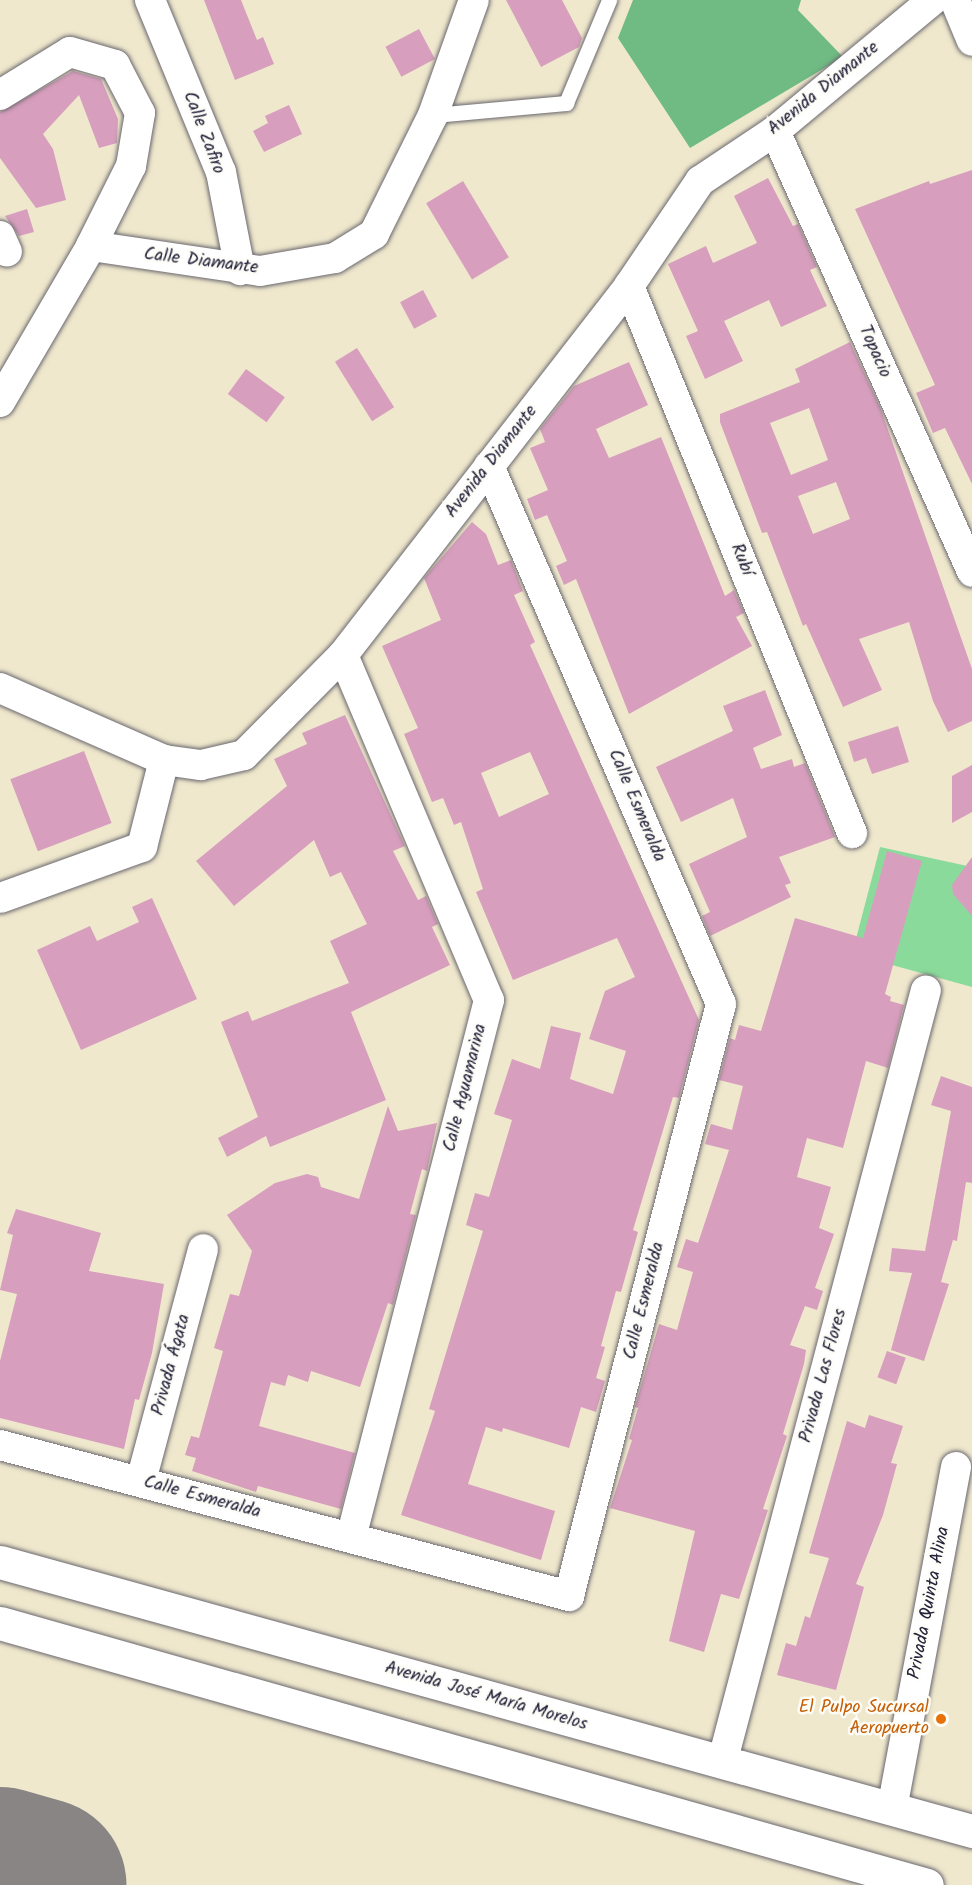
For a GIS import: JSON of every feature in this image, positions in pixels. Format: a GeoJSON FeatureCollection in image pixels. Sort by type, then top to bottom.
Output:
{"type":"FeatureCollection","features":[{"type":"Feature","properties":{"kind":"highway","name":"Avenida José María Morelos"},"geometry":{"type":"LineString","coordinates":[[0,1562],[972,1831]]}},
{"type":"Feature","properties":{"kind":"highway"},"geometry":{"type":"LineString","coordinates":[[0,1623],[927,1885]]}},
{"type":"Feature","properties":{"kind":"street","name":"Calle Zafiro"},"geometry":{"type":"LineString","coordinates":[[150,0],[221,172],[240,270]]}},
{"type":"Feature","properties":{"kind":"street","name":"Calle Diamante"},"geometry":{"type":"LineString","coordinates":[[91,246],[240,270],[260,271],[335,258],[374,234],[433,116],[474,0]]}},
{"type":"Feature","properties":{"kind":"street","name":"Avenida Diamante"},"geometry":{"type":"LineString","coordinates":[[0,688],[164,760],[201,765],[244,754],[343,655],[629,286],[699,182],[776,131],[933,0]]}},
{"type":"Feature","properties":{"kind":"street"},"geometry":{"type":"LineString","coordinates":[[955,0],[972,41]]}},
{"type":"Feature","properties":{"kind":"street"},"geometry":{"type":"LineString","coordinates":[[0,94],[70,52],[115,65],[140,113],[131,166],[91,246],[0,402]]}},
{"type":"Feature","properties":{"kind":"street","name":"Topacio"},"geometry":{"type":"LineString","coordinates":[[776,131],[972,572]]}},
{"type":"Feature","properties":{"kind":"street","name":"Rubí"},"geometry":{"type":"LineString","coordinates":[[629,286],[852,833]]}},
{"type":"Feature","properties":{"kind":"street","name":"Calle Esmeralda"},"geometry":{"type":"LineString","coordinates":[[0,1445],[569,1596],[721,1004],[489,466]]}},
{"type":"Feature","properties":{"kind":"street","name":"Calle Aguamarina"},"geometry":{"type":"LineString","coordinates":[[343,655],[489,1000],[351,1538]]}},
{"type":"Feature","properties":{"kind":"street"},"geometry":{"type":"LineString","coordinates":[[0,898],[142,847],[164,760]]}},
{"type":"Feature","properties":{"kind":"street","name":"Privada Las Flores"},"geometry":{"type":"LineString","coordinates":[[722,1763],[926,990]]}},
{"type":"Feature","properties":{"kind":"street","name":"Privada Ágata"},"geometry":{"type":"LineString","coordinates":[[141,1481],[203,1249]]}},
{"type":"Feature","properties":{"kind":"street","name":"Privada Quinta Alina"},"geometry":{"type":"LineString","coordinates":[[892,1809],[956,1467]]}},
{"type":"Feature","properties":{"kind":"lane"},"geometry":{"type":"LineString","coordinates":[[433,116],[566,103],[609,0]]}},
{"type":"Feature","properties":{"kind":"green space"},"geometry":{"type":"Polygon","coordinates":[[[633,0],[801,0],[798,10],[843,57],[690,148],[618,38],[633,0]]]}},
{"type":"Feature","properties":{"kind":"green space"},"geometry":{"type":"Polygon","coordinates":[[[880,847],[972,867],[972,987],[852,954],[880,847]]]}},
{"type":"Feature","properties":{"kind":"building"},"geometry":{"type":"Polygon","coordinates":[[[204,0],[241,0],[257,40],[263,37],[274,64],[235,80],[204,0]]]}},
{"type":"Feature","properties":{"kind":"building"},"geometry":{"type":"Polygon","coordinates":[[[506,0],[562,0],[582,38],[579,47],[541,67],[506,0]]]}},
{"type":"Feature","properties":{"kind":"building"},"geometry":{"type":"Polygon","coordinates":[[[419,29],[435,59],[401,77],[385,47],[419,29]]]}},
{"type":"Feature","properties":{"kind":"building"},"geometry":{"type":"Polygon","coordinates":[[[73,71],[101,79],[118,119],[117,143],[99,148],[79,95],[43,134],[53,149],[66,200],[36,208],[0,158],[0,112],[73,71]]]}},
{"type":"Feature","properties":{"kind":"building"},"geometry":{"type":"Polygon","coordinates":[[[289,105],[302,134],[264,152],[253,131],[268,123],[265,116],[289,105]]]}},
{"type":"Feature","properties":{"kind":"building"},"geometry":{"type":"Polygon","coordinates":[[[972,170],[972,484],[945,428],[933,433],[916,393],[935,385],[855,209],[929,181],[930,184],[972,170]]]}},
{"type":"Feature","properties":{"kind":"building"},"geometry":{"type":"Polygon","coordinates":[[[768,178],[793,226],[798,224],[817,267],[810,270],[827,306],[781,327],[769,300],[724,321],[743,361],[705,379],[686,336],[698,331],[668,264],[706,246],[713,263],[757,243],[734,196],[768,178]]]}},
{"type":"Feature","properties":{"kind":"building"},"geometry":{"type":"Polygon","coordinates":[[[463,181],[509,257],[472,279],[426,203],[463,181]]]}},
{"type":"Feature","properties":{"kind":"building"},"geometry":{"type":"Polygon","coordinates":[[[27,209],[34,232],[19,236],[5,216],[27,209]]]}},
{"type":"Feature","properties":{"kind":"building"},"geometry":{"type":"Polygon","coordinates":[[[423,290],[437,316],[414,329],[400,302],[423,290]]]}},
{"type":"Feature","properties":{"kind":"building"},"geometry":{"type":"Polygon","coordinates":[[[850,342],[880,407],[972,669],[972,721],[948,732],[933,701],[909,622],[859,639],[882,690],[843,707],[806,624],[803,626],[767,532],[762,533],[720,422],[720,414],[800,382],[795,369],[850,342]],[[809,408],[770,423],[791,475],[828,460],[809,408]],[[836,482],[798,496],[813,534],[850,519],[836,482]]]}},
{"type":"Feature","properties":{"kind":"building"},"geometry":{"type":"Polygon","coordinates":[[[357,348],[394,407],[372,421],[335,362],[357,348]]]}},
{"type":"Feature","properties":{"kind":"building"},"geometry":{"type":"Polygon","coordinates":[[[629,362],[648,405],[596,429],[609,458],[661,437],[725,596],[734,590],[744,613],[736,617],[752,646],[629,714],[576,579],[564,585],[556,566],[567,561],[547,515],[535,520],[527,499],[548,490],[530,448],[545,442],[540,429],[574,386],[629,362]]]}},
{"type":"Feature","properties":{"kind":"building"},"geometry":{"type":"Polygon","coordinates":[[[246,369],[285,397],[267,422],[228,394],[246,369]]]}},
{"type":"Feature","properties":{"kind":"building"},"geometry":{"type":"Polygon","coordinates":[[[472,522],[486,534],[498,565],[511,560],[523,591],[514,595],[535,642],[530,645],[699,1020],[679,1098],[673,1097],[633,1230],[638,1232],[621,1292],[616,1291],[601,1346],[605,1347],[596,1378],[605,1381],[596,1412],[581,1407],[569,1448],[503,1428],[502,1432],[486,1427],[468,1484],[555,1511],[541,1560],[401,1515],[435,1411],[429,1409],[483,1231],[466,1225],[475,1193],[489,1197],[512,1120],[494,1114],[512,1059],[540,1069],[551,1026],[581,1033],[570,1079],[613,1094],[626,1051],[589,1039],[605,991],[635,977],[617,938],[513,980],[476,892],[483,889],[461,822],[454,825],[443,798],[432,802],[404,734],[418,728],[382,646],[441,620],[424,578],[472,522]],[[530,752],[481,773],[499,817],[549,794],[530,752]]]}},
{"type":"Feature","properties":{"kind":"building"},"geometry":{"type":"Polygon","coordinates":[[[765,690],[782,735],[753,748],[761,769],[792,759],[794,767],[805,763],[835,837],[779,857],[791,883],[785,885],[791,897],[710,936],[702,916],[710,912],[689,864],[747,837],[733,798],[681,822],[656,767],[733,731],[723,706],[765,690]]]}},
{"type":"Feature","properties":{"kind":"building"},"geometry":{"type":"Polygon","coordinates":[[[345,715],[405,846],[393,851],[418,900],[426,896],[438,924],[432,927],[450,965],[351,1012],[386,1100],[270,1147],[266,1136],[227,1157],[218,1138],[258,1117],[221,1022],[248,1011],[252,1021],[349,983],[330,941],[367,924],[341,872],[330,877],[314,840],[234,906],[196,861],[287,786],[274,759],[307,744],[302,733],[345,715]]]}},
{"type":"Feature","properties":{"kind":"building"},"geometry":{"type":"Polygon","coordinates":[[[898,726],[909,762],[872,774],[866,758],[854,762],[848,742],[898,726]]]}},
{"type":"Feature","properties":{"kind":"building"},"geometry":{"type":"Polygon","coordinates":[[[84,751],[112,823],[38,851],[10,779],[84,751]]]}},
{"type":"Feature","properties":{"kind":"building"},"geometry":{"type":"Polygon","coordinates":[[[972,765],[972,812],[952,823],[952,776],[972,765]]]}},
{"type":"Feature","properties":{"kind":"building"},"geometry":{"type":"Polygon","coordinates":[[[887,851],[922,861],[885,994],[891,997],[890,1001],[904,1005],[888,1068],[866,1061],[843,1148],[807,1138],[797,1177],[831,1187],[819,1228],[834,1234],[815,1288],[823,1291],[817,1310],[805,1306],[790,1345],[806,1350],[804,1364],[783,1434],[787,1436],[763,1509],[768,1510],[739,1599],[721,1594],[704,1652],[669,1641],[695,1531],[610,1508],[632,1440],[629,1439],[638,1408],[635,1407],[659,1324],[677,1330],[693,1272],[677,1267],[686,1239],[698,1243],[729,1150],[705,1144],[711,1124],[732,1130],[743,1086],[719,1080],[730,1038],[735,1040],[739,1025],[761,1031],[795,918],[863,938],[887,851]]]}},
{"type":"Feature","properties":{"kind":"building"},"geometry":{"type":"Polygon","coordinates":[[[972,857],[972,916],[953,894],[952,885],[972,857]]]}},
{"type":"Feature","properties":{"kind":"building"},"geometry":{"type":"Polygon","coordinates":[[[152,898],[197,999],[81,1050],[37,950],[90,926],[97,941],[139,922],[132,907],[152,898]]]}},
{"type":"Feature","properties":{"kind":"building"},"geometry":{"type":"Polygon","coordinates":[[[941,1076],[972,1087],[972,1183],[966,1182],[957,1241],[953,1240],[941,1282],[949,1284],[924,1361],[891,1350],[912,1273],[889,1271],[892,1248],[925,1251],[951,1111],[931,1105],[941,1076]]]}},
{"type":"Feature","properties":{"kind":"building"},"geometry":{"type":"Polygon","coordinates":[[[388,1106],[398,1131],[437,1123],[427,1171],[422,1169],[410,1214],[416,1215],[393,1305],[388,1303],[360,1387],[311,1371],[308,1382],[288,1375],[285,1386],[271,1382],[259,1426],[355,1453],[341,1509],[258,1486],[256,1492],[192,1471],[196,1458],[185,1455],[191,1436],[199,1438],[223,1351],[214,1348],[230,1294],[239,1296],[252,1251],[227,1215],[275,1183],[307,1174],[318,1177],[321,1187],[359,1199],[388,1106]]]}},
{"type":"Feature","properties":{"kind":"building"},"geometry":{"type":"Polygon","coordinates":[[[16,1209],[101,1233],[89,1271],[164,1284],[152,1353],[139,1400],[135,1399],[124,1449],[0,1418],[0,1361],[17,1294],[0,1290],[13,1235],[7,1233],[16,1209]]]}},
{"type":"Feature","properties":{"kind":"building"},"geometry":{"type":"Polygon","coordinates":[[[887,1351],[906,1358],[896,1384],[877,1377],[887,1351]]]}},
{"type":"Feature","properties":{"kind":"building"},"geometry":{"type":"Polygon","coordinates":[[[869,1415],[903,1426],[891,1463],[897,1464],[883,1515],[856,1584],[864,1587],[836,1690],[777,1675],[786,1643],[796,1646],[805,1616],[810,1618],[829,1558],[809,1553],[847,1421],[865,1428],[869,1415]]]}},
{"type":"Feature","properties":{"kind":"runway"},"geometry":{"type":"LineString","coordinates":[[0,1874],[39,1885]]}},
{"type":"Feature","properties":{"kind":"place","name":"El Pulpo Sucursal Aeropuerto"},"geometry":{"type":"Point","coordinates":[941,1719]}}]}
